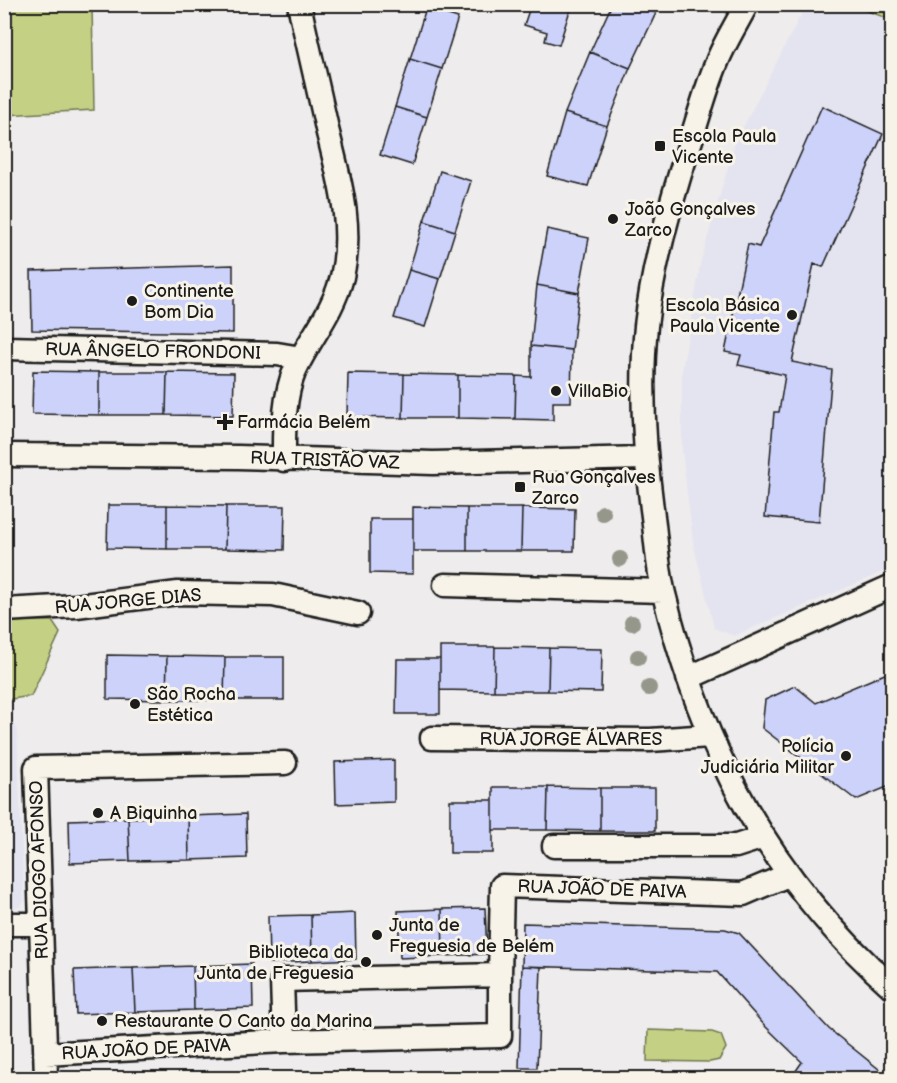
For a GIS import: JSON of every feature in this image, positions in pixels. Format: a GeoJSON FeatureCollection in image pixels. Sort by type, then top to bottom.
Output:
{"type":"FeatureCollection","features":[{"type":"Feature","properties":{"kind":"street"},"geometry":{"type":"LineString","coordinates":[[284,460],[284,417],[288,393],[301,358],[334,300],[344,267],[347,234],[341,189],[298,4]]}},
{"type":"Feature","properties":{"kind":"street"},"geometry":{"type":"LineString","coordinates":[[747,4],[717,62],[675,189],[653,279],[643,366],[645,458],[663,591],[688,678],[710,736],[764,837],[788,875],[841,939],[892,987]]}},
{"type":"Feature","properties":{"kind":"street","name":"RUA ÂNGELO FRONDONI"},"geometry":{"type":"LineString","coordinates":[[4,348],[277,354],[301,358]]}},
{"type":"Feature","properties":{"kind":"street","name":"RUA TRISTÃO VAZ"},"geometry":{"type":"LineString","coordinates":[[4,455],[238,457],[455,463],[645,458]]}},
{"type":"Feature","properties":{"kind":"street"},"geometry":{"type":"LineString","coordinates":[[445,585],[663,591]]}},
{"type":"Feature","properties":{"kind":"street"},"geometry":{"type":"LineString","coordinates":[[688,678],[892,586]]}},
{"type":"Feature","properties":{"kind":"street","name":"RUA JORGE DIAS"},"geometry":{"type":"LineString","coordinates":[[4,610],[76,606],[178,593],[273,595],[358,613]]}},
{"type":"Feature","properties":{"kind":"street","name":"RUA JORGE ÁLVARES"},"geometry":{"type":"LineString","coordinates":[[432,738],[650,740],[710,736]]}},
{"type":"Feature","properties":{"kind":"street","name":"RUA DIOGO AFONSO"},"geometry":{"type":"LineString","coordinates":[[46,1078],[36,768],[285,763]]}},
{"type":"Feature","properties":{"kind":"street"},"geometry":{"type":"LineString","coordinates":[[554,846],[736,846],[764,837]]}},
{"type":"Feature","properties":{"kind":"street","name":"RUA JOÃO DE PAIVA"},"geometry":{"type":"LineString","coordinates":[[45,1054],[284,1041],[500,1036],[502,886],[743,894],[788,875]]}},
{"type":"Feature","properties":{"kind":"street"},"geometry":{"type":"LineString","coordinates":[[4,924],[41,924]]}},
{"type":"Feature","properties":{"kind":"street"},"geometry":{"type":"LineString","coordinates":[[284,1041],[282,980],[500,975]]}},
{"type":"Feature","properties":{"kind":"shaded area","name":"Escola Básica Paula Vicente"},"geometry":{"type":"Polygon","coordinates":[[[806,5],[851,5],[892,20],[892,568],[734,636],[714,628],[693,542],[682,450],[682,371],[701,260],[735,143],[806,5]]]}},
{"type":"Feature","properties":{"kind":"shaded area"},"geometry":{"type":"Polygon","coordinates":[[[5,713],[17,729],[24,900],[20,907],[13,908],[4,908],[5,713]]]}},
{"type":"Feature","properties":{"kind":"green space"},"geometry":{"type":"Polygon","coordinates":[[[5,4],[92,5],[94,110],[5,115],[5,4]]]}},
{"type":"Feature","properties":{"kind":"green space"},"geometry":{"type":"Polygon","coordinates":[[[851,5],[892,5],[892,20],[851,5]]]}},
{"type":"Feature","properties":{"kind":"green space"},"geometry":{"type":"Polygon","coordinates":[[[4,620],[52,621],[60,633],[31,696],[5,700],[4,620]]]}},
{"type":"Feature","properties":{"kind":"green space"},"geometry":{"type":"Polygon","coordinates":[[[648,1030],[712,1032],[721,1035],[726,1048],[719,1060],[710,1062],[647,1061],[648,1030]]]}},
{"type":"Feature","properties":{"kind":"building"},"geometry":{"type":"Polygon","coordinates":[[[531,4],[572,4],[559,45],[545,41],[547,32],[524,25],[531,4]]]}},
{"type":"Feature","properties":{"kind":"building"},"geometry":{"type":"Polygon","coordinates":[[[612,4],[639,4],[656,13],[630,68],[590,52],[612,4]]]}},
{"type":"Feature","properties":{"kind":"building"},"geometry":{"type":"Polygon","coordinates":[[[426,8],[458,18],[442,69],[410,59],[426,8]]]}},
{"type":"Feature","properties":{"kind":"building"},"geometry":{"type":"Polygon","coordinates":[[[590,52],[630,68],[607,126],[565,113],[590,52]]]}},
{"type":"Feature","properties":{"kind":"building"},"geometry":{"type":"Polygon","coordinates":[[[410,59],[442,69],[427,117],[395,107],[410,59]]]}},
{"type":"Feature","properties":{"kind":"building"},"geometry":{"type":"Polygon","coordinates":[[[822,106],[883,134],[823,267],[814,264],[792,362],[832,370],[819,522],[765,517],[774,412],[779,412],[785,375],[738,365],[741,355],[725,352],[748,244],[759,247],[822,106]]]}},
{"type":"Feature","properties":{"kind":"building"},"geometry":{"type":"Polygon","coordinates":[[[395,107],[427,117],[412,165],[380,155],[395,107]]]}},
{"type":"Feature","properties":{"kind":"building"},"geometry":{"type":"Polygon","coordinates":[[[565,113],[607,126],[588,186],[547,176],[565,113]]]}},
{"type":"Feature","properties":{"kind":"building"},"geometry":{"type":"Polygon","coordinates":[[[440,171],[471,181],[455,231],[424,221],[440,171]]]}},
{"type":"Feature","properties":{"kind":"building"},"geometry":{"type":"Polygon","coordinates":[[[424,221],[455,231],[440,279],[409,270],[424,221]]]}},
{"type":"Feature","properties":{"kind":"building"},"geometry":{"type":"Polygon","coordinates":[[[547,229],[589,238],[579,293],[537,285],[547,229]]]}},
{"type":"Feature","properties":{"kind":"building","name":"Continente Bom Dia"},"geometry":{"type":"Polygon","coordinates":[[[233,265],[233,333],[32,330],[31,271],[233,265]]]}},
{"type":"Feature","properties":{"kind":"building"},"geometry":{"type":"Polygon","coordinates":[[[409,270],[440,279],[425,327],[394,318],[409,270]]]}},
{"type":"Feature","properties":{"kind":"building"},"geometry":{"type":"Polygon","coordinates":[[[537,285],[579,293],[572,350],[531,346],[537,285]]]}},
{"type":"Feature","properties":{"kind":"building"},"geometry":{"type":"Polygon","coordinates":[[[531,346],[572,350],[571,402],[553,402],[553,420],[515,419],[516,376],[531,377],[531,346]]]}},
{"type":"Feature","properties":{"kind":"building"},"geometry":{"type":"Polygon","coordinates":[[[33,371],[99,372],[99,415],[32,414],[33,371]]]}},
{"type":"Feature","properties":{"kind":"building"},"geometry":{"type":"Polygon","coordinates":[[[99,372],[167,372],[166,415],[99,415],[99,372]]]}},
{"type":"Feature","properties":{"kind":"building"},"geometry":{"type":"Polygon","coordinates":[[[167,372],[234,373],[233,416],[166,415],[167,372]]]}},
{"type":"Feature","properties":{"kind":"building"},"geometry":{"type":"Polygon","coordinates":[[[348,373],[404,374],[403,418],[347,417],[348,373]]]}},
{"type":"Feature","properties":{"kind":"building"},"geometry":{"type":"Polygon","coordinates":[[[404,374],[458,375],[458,418],[403,418],[404,374]]]}},
{"type":"Feature","properties":{"kind":"building"},"geometry":{"type":"Polygon","coordinates":[[[458,375],[516,376],[515,419],[458,418],[458,375]]]}},
{"type":"Feature","properties":{"kind":"building"},"geometry":{"type":"Polygon","coordinates":[[[108,505],[167,505],[167,549],[107,548],[108,505]]]}},
{"type":"Feature","properties":{"kind":"building"},"geometry":{"type":"Polygon","coordinates":[[[167,505],[226,506],[225,549],[167,549],[167,505]]]}},
{"type":"Feature","properties":{"kind":"building"},"geometry":{"type":"Polygon","coordinates":[[[226,506],[285,506],[284,550],[225,549],[226,506]]]}},
{"type":"Feature","properties":{"kind":"building"},"geometry":{"type":"Polygon","coordinates":[[[413,507],[467,508],[467,551],[413,551],[413,507]]]}},
{"type":"Feature","properties":{"kind":"building"},"geometry":{"type":"Polygon","coordinates":[[[467,508],[522,508],[521,551],[467,551],[467,508]]]}},
{"type":"Feature","properties":{"kind":"building"},"geometry":{"type":"Polygon","coordinates":[[[522,508],[575,509],[574,551],[521,551],[522,508]]]}},
{"type":"Feature","properties":{"kind":"building"},"geometry":{"type":"Polygon","coordinates":[[[370,519],[413,519],[413,574],[370,573],[370,519]]]}},
{"type":"Feature","properties":{"kind":"building"},"geometry":{"type":"Polygon","coordinates":[[[440,647],[495,647],[494,691],[440,690],[440,647]]]}},
{"type":"Feature","properties":{"kind":"building"},"geometry":{"type":"Polygon","coordinates":[[[495,647],[549,648],[548,691],[494,691],[495,647]]]}},
{"type":"Feature","properties":{"kind":"building"},"geometry":{"type":"Polygon","coordinates":[[[549,648],[602,649],[601,692],[548,691],[549,648]]]}},
{"type":"Feature","properties":{"kind":"building"},"geometry":{"type":"Polygon","coordinates":[[[107,655],[167,656],[166,700],[107,699],[107,655]]]}},
{"type":"Feature","properties":{"kind":"building"},"geometry":{"type":"Polygon","coordinates":[[[167,656],[225,657],[224,700],[166,700],[167,656]]]}},
{"type":"Feature","properties":{"kind":"building"},"geometry":{"type":"Polygon","coordinates":[[[225,657],[284,657],[284,700],[224,700],[225,657]]]}},
{"type":"Feature","properties":{"kind":"building"},"geometry":{"type":"Polygon","coordinates":[[[397,659],[440,659],[440,714],[396,714],[397,659]]]}},
{"type":"Feature","properties":{"kind":"building","name":"Polícia Judiciária Militar"},"geometry":{"type":"Polygon","coordinates":[[[892,671],[892,785],[856,800],[762,728],[765,700],[795,686],[816,703],[892,671]]]}},
{"type":"Feature","properties":{"kind":"building"},"geometry":{"type":"Polygon","coordinates":[[[394,760],[394,802],[336,804],[335,762],[394,760]]]}},
{"type":"Feature","properties":{"kind":"building"},"geometry":{"type":"Polygon","coordinates":[[[493,787],[548,787],[547,830],[493,830],[493,787]]]}},
{"type":"Feature","properties":{"kind":"building"},"geometry":{"type":"Polygon","coordinates":[[[548,787],[600,788],[600,831],[547,830],[548,787]]]}},
{"type":"Feature","properties":{"kind":"building"},"geometry":{"type":"Polygon","coordinates":[[[600,788],[655,788],[655,831],[600,831],[600,788]]]}},
{"type":"Feature","properties":{"kind":"building"},"geometry":{"type":"Polygon","coordinates":[[[450,800],[493,800],[493,853],[450,853],[450,800]]]}},
{"type":"Feature","properties":{"kind":"building"},"geometry":{"type":"Polygon","coordinates":[[[246,814],[247,858],[189,860],[188,816],[246,814]]]}},
{"type":"Feature","properties":{"kind":"building"},"geometry":{"type":"Polygon","coordinates":[[[188,816],[189,860],[130,861],[128,818],[188,816]]]}},
{"type":"Feature","properties":{"kind":"building"},"geometry":{"type":"Polygon","coordinates":[[[128,818],[130,861],[70,863],[69,820],[128,818]]]}},
{"type":"Feature","properties":{"kind":"building"},"geometry":{"type":"Polygon","coordinates":[[[485,908],[487,954],[443,956],[442,909],[485,908]]]}},
{"type":"Feature","properties":{"kind":"building"},"geometry":{"type":"Polygon","coordinates":[[[442,909],[443,956],[400,958],[398,911],[442,909]]]}},
{"type":"Feature","properties":{"kind":"building"},"geometry":{"type":"Polygon","coordinates":[[[355,913],[356,959],[312,961],[311,915],[355,913]]]}},
{"type":"Feature","properties":{"kind":"building"},"geometry":{"type":"Polygon","coordinates":[[[311,915],[312,961],[269,963],[268,916],[311,915]]]}},
{"type":"Feature","properties":{"kind":"building"},"geometry":{"type":"Polygon","coordinates":[[[523,923],[725,929],[739,933],[829,1029],[890,1078],[791,1078],[802,1062],[766,1027],[717,972],[522,966],[523,923]]]}},
{"type":"Feature","properties":{"kind":"building"},"geometry":{"type":"Polygon","coordinates":[[[252,964],[253,1008],[194,1010],[193,966],[252,964]]]}},
{"type":"Feature","properties":{"kind":"building"},"geometry":{"type":"Polygon","coordinates":[[[193,966],[194,1010],[135,1012],[133,968],[193,966]]]}},
{"type":"Feature","properties":{"kind":"building"},"geometry":{"type":"Polygon","coordinates":[[[522,966],[541,967],[537,1068],[519,1068],[522,966]]]}},
{"type":"Feature","properties":{"kind":"building"},"geometry":{"type":"Polygon","coordinates":[[[133,968],[135,1012],[76,1014],[74,970],[133,968]]]}},
{"type":"Feature","properties":{"kind":"place","name":"Escola Paula Vicente"},"geometry":{"type":"Point","coordinates":[660,146]}},
{"type":"Feature","properties":{"kind":"place","name":"João Gonçalves Zarco"},"geometry":{"type":"Point","coordinates":[613,219]}},
{"type":"Feature","properties":{"kind":"place","name":"Continente Bom Dia"},"geometry":{"type":"Point","coordinates":[132,301]}},
{"type":"Feature","properties":{"kind":"place","name":"Escola Básica Paula Vicente"},"geometry":{"type":"Point","coordinates":[792,315]}},
{"type":"Feature","properties":{"kind":"place","name":"VillaBio"},"geometry":{"type":"Point","coordinates":[556,391]}},
{"type":"Feature","properties":{"kind":"place","name":"Farmácia Belém"},"geometry":{"type":"Point","coordinates":[225,422]}},
{"type":"Feature","properties":{"kind":"place","name":"Rua Gonçalves Zarco"},"geometry":{"type":"Point","coordinates":[520,487]}},
{"type":"Feature","properties":{"kind":"place","name":"São Rocha Estética"},"geometry":{"type":"Point","coordinates":[135,704]}},
{"type":"Feature","properties":{"kind":"place","name":"Polícia Judiciária Militar"},"geometry":{"type":"Point","coordinates":[846,756]}},
{"type":"Feature","properties":{"kind":"place","name":"A Biquinha"},"geometry":{"type":"Point","coordinates":[98,813]}},
{"type":"Feature","properties":{"kind":"place","name":"Junta de Freguesia de Belém"},"geometry":{"type":"Point","coordinates":[377,935]}},
{"type":"Feature","properties":{"kind":"place","name":"Biblioteca da Junta de Freguesia"},"geometry":{"type":"Point","coordinates":[366,962]}},
{"type":"Feature","properties":{"kind":"place","name":"Restaurante O Canto da Marina"},"geometry":{"type":"Point","coordinates":[102,1021]}}]}
